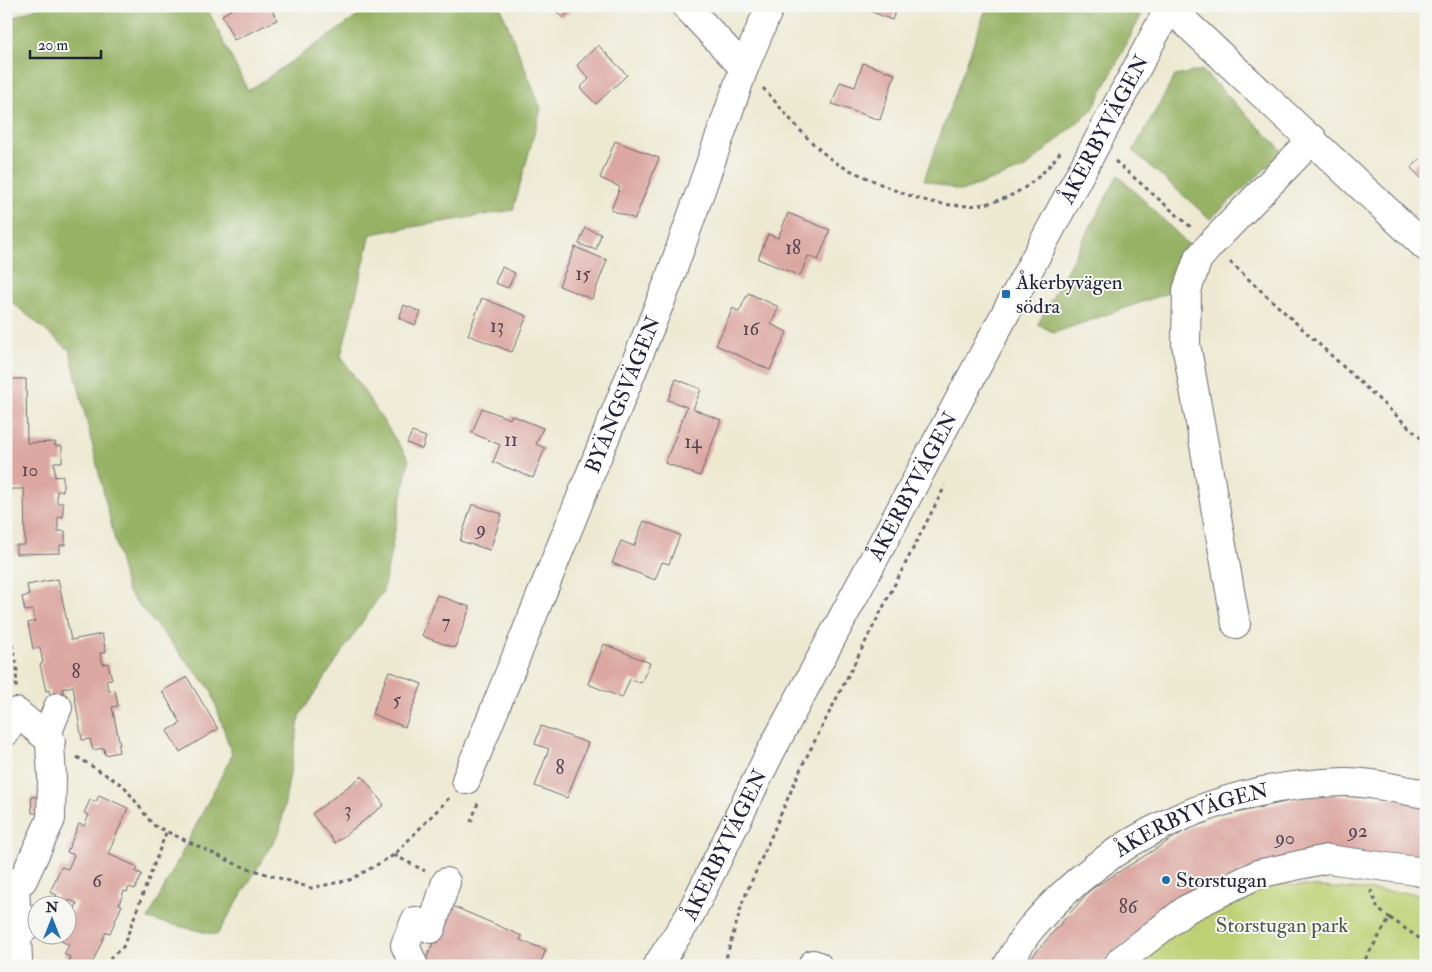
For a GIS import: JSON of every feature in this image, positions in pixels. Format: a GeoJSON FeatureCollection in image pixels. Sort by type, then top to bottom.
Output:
{"type":"FeatureCollection","features":[{"type":"Feature","properties":{"kind":"street"},"geometry":{"type":"LineString","coordinates":[[686,6],[744,68]]}},
{"type":"Feature","properties":{"kind":"street","name":"BYÄNGSVÄGEN"},"geometry":{"type":"LineString","coordinates":[[466,780],[668,283],[744,68],[770,6]]}},
{"type":"Feature","properties":{"kind":"street","name":"ÅKERBYVÄGEN"},"geometry":{"type":"LineString","coordinates":[[657,966],[689,917],[769,755],[1170,7],[1313,139],[1426,247]]}},
{"type":"Feature","properties":{"kind":"street"},"geometry":{"type":"LineString","coordinates":[[1236,624],[1186,344],[1187,290],[1198,260],[1211,244],[1313,139]]}},
{"type":"Feature","properties":{"kind":"street"},"geometry":{"type":"LineString","coordinates":[[6,962],[18,961],[27,926],[11,882],[22,880],[52,819],[51,741],[49,729],[58,707]]}},
{"type":"Feature","properties":{"kind":"street"},"geometry":{"type":"LineString","coordinates":[[11,722],[51,741]]}},
{"type":"Feature","properties":{"kind":"street","name":"ÅKERBYVÄGEN"},"geometry":{"type":"LineString","coordinates":[[1007,966],[1031,928],[1071,887],[1105,859],[1148,832],[1207,805],[1268,790],[1345,782],[1426,794]]}},
{"type":"Feature","properties":{"kind":"street"},"geometry":{"type":"LineString","coordinates":[[1116,966],[1121,960],[1187,909],[1258,874],[1327,859],[1426,874]]}},
{"type":"Feature","properties":{"kind":"street"},"geometry":{"type":"LineString","coordinates":[[414,966],[405,945],[414,922],[431,929],[446,882]]}},
{"type":"Feature","properties":{"kind":"path"},"geometry":{"type":"LineString","coordinates":[[744,68],[804,135],[833,161],[904,196],[951,207],[984,205],[1023,191],[1053,162],[1064,148]]}},
{"type":"Feature","properties":{"kind":"path"},"geometry":{"type":"LineString","coordinates":[[1108,167],[1112,158],[1211,244],[1426,443]]}},
{"type":"Feature","properties":{"kind":"path"},"geometry":{"type":"LineString","coordinates":[[724,965],[743,901],[801,768],[945,485]]}},
{"type":"Feature","properties":{"kind":"path"},"geometry":{"type":"LineString","coordinates":[[6,621],[17,665],[11,722]]}},
{"type":"Feature","properties":{"kind":"path"},"geometry":{"type":"LineString","coordinates":[[51,741],[124,786],[153,825],[238,865],[311,888],[350,880],[394,855],[466,780]]}},
{"type":"Feature","properties":{"kind":"path"},"geometry":{"type":"LineString","coordinates":[[106,966],[112,956],[123,947],[167,830]]}},
{"type":"Feature","properties":{"kind":"path"},"geometry":{"type":"LineString","coordinates":[[394,855],[446,882]]}},
{"type":"Feature","properties":{"kind":"path"},"geometry":{"type":"LineString","coordinates":[[1371,865],[1371,894],[1374,904],[1390,918],[1426,943]]}},
{"type":"Feature","properties":{"kind":"path"},"geometry":{"type":"LineString","coordinates":[[1361,966],[1390,918]]}},
{"type":"Feature","properties":{"kind":"green space"},"geometry":{"type":"Polygon","coordinates":[[[40,6],[206,6],[248,91],[361,14],[448,6],[500,6],[541,109],[513,210],[371,234],[341,356],[409,460],[383,591],[300,715],[280,831],[217,935],[148,919],[232,755],[211,690],[127,591],[70,351],[6,297],[6,21],[40,6]]]}},
{"type":"Feature","properties":{"kind":"green space"},"geometry":{"type":"Polygon","coordinates":[[[987,6],[1146,6],[1093,109],[1025,168],[961,191],[924,180],[987,6]]]}},
{"type":"Feature","properties":{"kind":"green space"},"geometry":{"type":"Polygon","coordinates":[[[1202,70],[1284,152],[1210,219],[1133,151],[1175,76],[1202,70]]]}},
{"type":"Feature","properties":{"kind":"green space"},"geometry":{"type":"Polygon","coordinates":[[[1118,175],[1192,248],[1168,293],[1054,333],[1038,324],[1118,175]]]}},
{"type":"Feature","properties":{"kind":"green space","name":"Storstugan park"},"geometry":{"type":"Polygon","coordinates":[[[1275,884],[1426,894],[1426,966],[1138,966],[1175,927],[1275,884]]]}},
{"type":"Feature","properties":{"kind":"building"},"geometry":{"type":"Polygon","coordinates":[[[237,6],[270,6],[277,20],[234,40],[222,15],[237,6]]]}},
{"type":"Feature","properties":{"kind":"building"},"geometry":{"type":"Polygon","coordinates":[[[552,6],[577,6],[562,18],[552,6]]]}},
{"type":"Feature","properties":{"kind":"building"},"geometry":{"type":"Polygon","coordinates":[[[858,6],[897,6],[892,20],[858,6]]]}},
{"type":"Feature","properties":{"kind":"building"},"geometry":{"type":"Polygon","coordinates":[[[598,45],[627,75],[596,104],[580,88],[589,79],[577,65],[598,45]]]}},
{"type":"Feature","properties":{"kind":"building"},"geometry":{"type":"Polygon","coordinates":[[[863,63],[895,74],[880,120],[832,104],[840,82],[855,87],[863,63]]]}},
{"type":"Feature","properties":{"kind":"building"},"geometry":{"type":"Polygon","coordinates":[[[615,141],[659,158],[635,219],[611,210],[620,187],[600,178],[615,141]]]}},
{"type":"Feature","properties":{"kind":"building"},"geometry":{"type":"Polygon","coordinates":[[[1426,153],[1426,183],[1411,168],[1426,153]]]}},
{"type":"Feature","properties":{"kind":"building"},"geometry":{"type":"Polygon","coordinates":[[[788,213],[830,230],[818,260],[808,256],[800,276],[758,259],[768,234],[778,238],[788,213]]]}},
{"type":"Feature","properties":{"kind":"building"},"geometry":{"type":"Polygon","coordinates":[[[585,228],[601,234],[596,250],[579,244],[585,228]]]}},
{"type":"Feature","properties":{"kind":"building"},"geometry":{"type":"Polygon","coordinates":[[[575,247],[607,260],[592,299],[559,286],[575,247]]]}},
{"type":"Feature","properties":{"kind":"building"},"geometry":{"type":"Polygon","coordinates":[[[502,267],[515,273],[508,288],[495,283],[502,267]]]}},
{"type":"Feature","properties":{"kind":"building"},"geometry":{"type":"Polygon","coordinates":[[[748,293],[779,307],[771,324],[787,332],[770,370],[716,345],[733,308],[739,312],[748,293]]]}},
{"type":"Feature","properties":{"kind":"building"},"geometry":{"type":"Polygon","coordinates":[[[482,298],[527,316],[512,352],[468,335],[482,298]]]}},
{"type":"Feature","properties":{"kind":"building"},"geometry":{"type":"Polygon","coordinates":[[[404,305],[421,312],[415,325],[399,318],[404,305]]]}},
{"type":"Feature","properties":{"kind":"building"},"geometry":{"type":"Polygon","coordinates":[[[6,379],[26,379],[27,443],[55,442],[55,446],[62,446],[62,462],[54,462],[55,477],[63,476],[63,491],[57,491],[57,503],[63,503],[63,517],[58,517],[58,531],[65,531],[65,545],[60,545],[60,553],[16,554],[16,545],[25,545],[24,489],[11,489],[11,496],[6,496],[6,379]]]}},
{"type":"Feature","properties":{"kind":"building"},"geometry":{"type":"Polygon","coordinates":[[[676,379],[701,389],[693,409],[721,420],[700,476],[665,463],[687,407],[668,400],[676,379]]]}},
{"type":"Feature","properties":{"kind":"building"},"geometry":{"type":"Polygon","coordinates":[[[482,408],[510,419],[511,415],[543,428],[536,444],[545,448],[533,478],[493,462],[500,445],[472,433],[482,408]]]}},
{"type":"Feature","properties":{"kind":"building"},"geometry":{"type":"Polygon","coordinates":[[[412,432],[426,437],[422,449],[407,443],[412,432]]]}},
{"type":"Feature","properties":{"kind":"building"},"geometry":{"type":"Polygon","coordinates":[[[472,504],[502,514],[490,550],[460,541],[472,504]]]}},
{"type":"Feature","properties":{"kind":"building"},"geometry":{"type":"Polygon","coordinates":[[[644,521],[680,535],[669,564],[662,562],[655,580],[612,563],[621,541],[634,546],[644,521]]]}},
{"type":"Feature","properties":{"kind":"building"},"geometry":{"type":"Polygon","coordinates":[[[58,579],[71,640],[102,634],[106,652],[100,653],[103,664],[108,663],[112,679],[106,680],[109,691],[115,690],[118,706],[112,707],[120,745],[118,745],[119,752],[105,755],[104,748],[93,750],[90,739],[82,740],[73,686],[62,689],[64,697],[51,700],[49,690],[46,691],[40,664],[43,663],[40,648],[33,649],[28,623],[35,621],[32,610],[25,611],[22,597],[29,595],[27,585],[58,579]]]}},
{"type":"Feature","properties":{"kind":"building"},"geometry":{"type":"Polygon","coordinates":[[[437,595],[470,607],[455,648],[422,636],[437,595]]]}},
{"type":"Feature","properties":{"kind":"building"},"geometry":{"type":"Polygon","coordinates":[[[604,644],[650,663],[641,683],[630,679],[622,698],[588,684],[604,644]]]}},
{"type":"Feature","properties":{"kind":"building"},"geometry":{"type":"Polygon","coordinates":[[[389,671],[422,684],[405,727],[372,714],[389,671]]]}},
{"type":"Feature","properties":{"kind":"building"},"geometry":{"type":"Polygon","coordinates":[[[187,677],[218,729],[180,752],[167,731],[181,723],[162,691],[187,677]]]}},
{"type":"Feature","properties":{"kind":"building"},"geometry":{"type":"Polygon","coordinates":[[[6,685],[11,703],[6,704],[6,685]]]}},
{"type":"Feature","properties":{"kind":"building"},"geometry":{"type":"Polygon","coordinates":[[[541,726],[588,743],[567,798],[535,786],[549,749],[535,744],[541,726]]]}},
{"type":"Feature","properties":{"kind":"building"},"geometry":{"type":"Polygon","coordinates":[[[362,776],[384,805],[335,843],[312,814],[362,776]]]}},
{"type":"Feature","properties":{"kind":"building"},"geometry":{"type":"Polygon","coordinates":[[[99,795],[128,808],[108,854],[138,867],[136,872],[142,874],[135,889],[129,887],[127,892],[124,891],[119,904],[122,905],[110,933],[106,932],[91,966],[86,964],[85,966],[68,966],[70,957],[64,954],[69,945],[67,944],[78,944],[78,894],[55,894],[50,892],[61,867],[68,869],[74,855],[67,852],[79,824],[84,826],[89,815],[84,813],[90,800],[96,802],[99,795]]]}},
{"type":"Feature","properties":{"kind":"building","name":"Storstugan"},"geometry":{"type":"Polygon","coordinates":[[[1315,795],[1426,800],[1426,865],[1244,870],[1110,953],[1101,966],[1024,966],[1090,890],[1189,828],[1223,816],[1315,795]]]}},
{"type":"Feature","properties":{"kind":"building"},"geometry":{"type":"Polygon","coordinates":[[[31,797],[44,797],[44,813],[32,813],[31,797]]]}},
{"type":"Feature","properties":{"kind":"building"},"geometry":{"type":"Polygon","coordinates":[[[450,905],[522,936],[520,940],[546,950],[539,966],[423,966],[450,905]]]}},
{"type":"Feature","properties":{"kind":"place","name":"Åkerbyvägen södra"},"geometry":{"type":"Point","coordinates":[1006,294]}},
{"type":"Feature","properties":{"kind":"place","name":"Storstugan"},"geometry":{"type":"Point","coordinates":[1166,880]}}]}
